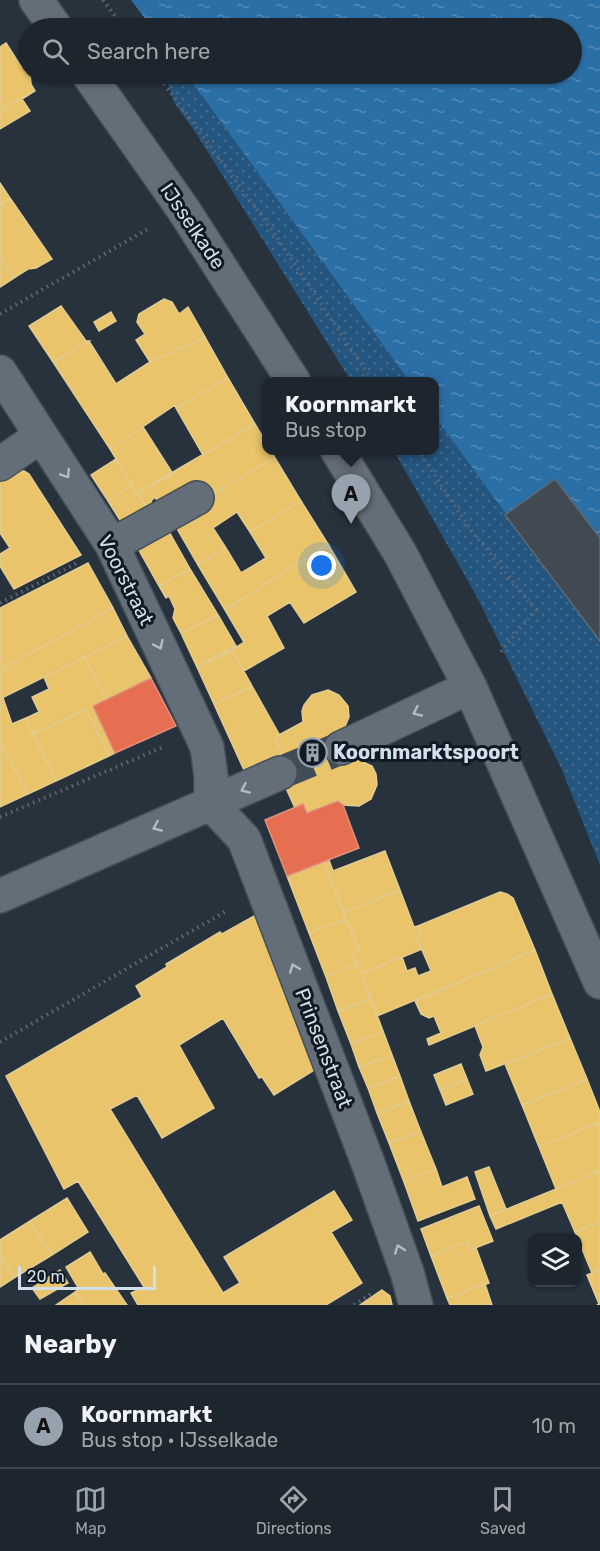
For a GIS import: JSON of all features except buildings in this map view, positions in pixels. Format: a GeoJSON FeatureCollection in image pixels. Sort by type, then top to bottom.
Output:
{"type":"FeatureCollection","features":[{"type":"Feature","properties":{"kind":"street"},"geometry":{"type":"LineString","coordinates":[[36,0],[49,18]]}},
{"type":"Feature","properties":{"kind":"street","name":"IJsselkade"},"geometry":{"type":"LineString","coordinates":[[95,84],[183,209],[291,377]]}},
{"type":"Feature","properties":{"kind":"street","name":"Voorstraat"},"geometry":{"type":"LineString","coordinates":[[0,372],[112,545],[207,747],[211,777],[211,804]]}},
{"type":"Feature","properties":{"kind":"street"},"geometry":{"type":"LineString","coordinates":[[0,464],[41,436]]}},
{"type":"Feature","properties":{"kind":"street"},"geometry":{"type":"LineString","coordinates":[[340,455],[400,553],[470,687],[600,982]]}},
{"type":"Feature","properties":{"kind":"street"},"geometry":{"type":"LineString","coordinates":[[112,545],[197,498]]}},
{"type":"Feature","properties":{"kind":"street"},"geometry":{"type":"LineString","coordinates":[[341,748],[470,687]]}},
{"type":"Feature","properties":{"kind":"street"},"geometry":{"type":"LineString","coordinates":[[0,896],[280,773]]}},
{"type":"Feature","properties":{"kind":"street","name":"Prinsenstraat"},"geometry":{"type":"LineString","coordinates":[[211,804],[244,839],[368,1163],[407,1272],[416,1305]]}},
{"type":"Feature","properties":{"kind":"path"},"geometry":{"type":"LineString","coordinates":[[103,0],[116,18]]}},
{"type":"Feature","properties":{"kind":"path"},"geometry":{"type":"LineString","coordinates":[[164,84],[274,233],[369,377]]}},
{"type":"Feature","properties":{"kind":"path"},"geometry":{"type":"LineString","coordinates":[[0,314],[183,209]]}},
{"type":"Feature","properties":{"kind":"path"},"geometry":{"type":"LineString","coordinates":[[421,455],[471,530],[537,610],[470,687]]}},
{"type":"Feature","properties":{"kind":"path"},"geometry":{"type":"LineString","coordinates":[[0,603],[112,545]]}},
{"type":"Feature","properties":{"kind":"path"},"geometry":{"type":"LineString","coordinates":[[0,817],[199,732]]}},
{"type":"Feature","properties":{"kind":"path"},"geometry":{"type":"LineString","coordinates":[[0,1042],[263,889]]}},
{"type":"Feature","properties":{"kind":"shaded area"},"geometry":{"type":"Polygon","coordinates":[[[168,84],[193,84],[406,377],[348,377],[196,133],[175,104],[168,84]]]}},
{"type":"Feature","properties":{"kind":"shaded area"},"geometry":{"type":"Polygon","coordinates":[[[439,422],[600,643],[600,865],[562,770],[477,597],[396,455],[439,455],[439,422]]]}},
{"type":"Feature","properties":{"kind":"water"},"geometry":{"type":"Polygon","coordinates":[[[131,0],[600,0],[600,643],[439,422],[439,377],[406,377],[193,84],[582,84],[582,18],[144,18],[131,0]]]}},
{"type":"Feature","properties":{"kind":"tunnel"},"geometry":{"type":"LineString","coordinates":[[280,773],[341,748]]}},
{"type":"Feature","properties":{"kind":"place","name":"Koornmarkt"},"geometry":{"type":"Point","coordinates":[351,524]}},
{"type":"Feature","properties":{"kind":"place","name":"Koornmarktspoort"},"geometry":{"type":"Point","coordinates":[312,752]}}]}
